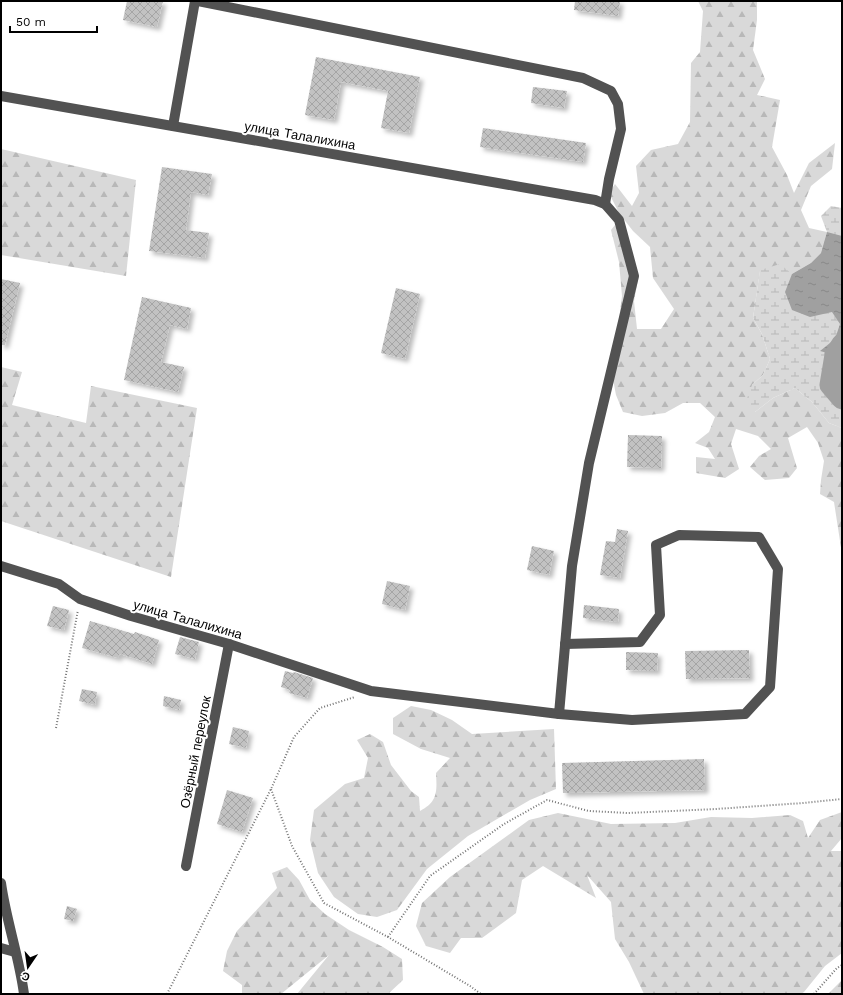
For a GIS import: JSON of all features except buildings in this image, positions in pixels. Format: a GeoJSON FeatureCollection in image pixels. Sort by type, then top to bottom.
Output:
{"type":"FeatureCollection","features":[{"type":"Feature","properties":{"kind":"street"},"geometry":{"type":"LineString","coordinates":[[173,126],[195,1]]}},
{"type":"Feature","properties":{"kind":"street"},"geometry":{"type":"LineString","coordinates":[[198,1],[583,78],[611,91],[618,104],[621,129],[609,179],[600,202],[619,220],[634,276],[589,463],[572,566],[559,714]]}},
{"type":"Feature","properties":{"kind":"street","name":"улица Талалихина"},"geometry":{"type":"LineString","coordinates":[[1,96],[600,202]]}},
{"type":"Feature","properties":{"kind":"street","name":"улица Талалихина"},"geometry":{"type":"LineString","coordinates":[[1,566],[59,584],[80,599],[131,616],[229,644],[371,691],[559,714],[632,720],[745,714],[770,687],[778,569],[759,537],[679,535],[656,545],[660,615],[640,642],[565,644]]}},
{"type":"Feature","properties":{"kind":"street","name":"Озёрный переулок"},"geometry":{"type":"LineString","coordinates":[[186,866],[229,644]]}},
{"type":"Feature","properties":{"kind":"street"},"geometry":{"type":"LineString","coordinates":[[1,883],[15,952],[22,975],[24,994]]}},
{"type":"Feature","properties":{"kind":"street"},"geometry":{"type":"LineString","coordinates":[[1,948],[15,952]]}},
{"type":"Feature","properties":{"kind":"path"},"geometry":{"type":"LineString","coordinates":[[56,728],[80,599]]}},
{"type":"Feature","properties":{"kind":"path"},"geometry":{"type":"LineString","coordinates":[[167,994],[271,789],[294,737],[320,708],[371,691]]}},
{"type":"Feature","properties":{"kind":"path"},"geometry":{"type":"LineString","coordinates":[[271,789],[292,846],[324,903],[388,937],[481,994]]}},
{"type":"Feature","properties":{"kind":"path"},"geometry":{"type":"LineString","coordinates":[[388,937],[430,876],[504,824],[547,800],[589,811],[628,813],[740,808],[842,799]]}},
{"type":"Feature","properties":{"kind":"path"},"geometry":{"type":"LineString","coordinates":[[814,994],[837,968],[842,965]]}},
{"type":"Feature","properties":{"kind":"green space"},"geometry":{"type":"Polygon","coordinates":[[[698,1],[757,1],[757,20],[753,50],[765,79],[757,95],[780,100],[772,147],[787,175],[794,193],[809,163],[835,143],[832,169],[811,186],[801,210],[809,228],[827,232],[821,253],[811,263],[792,274],[760,271],[753,318],[762,334],[770,359],[763,375],[752,385],[755,412],[773,398],[795,388],[812,402],[829,423],[842,428],[842,554],[834,502],[820,494],[824,461],[818,443],[807,427],[788,438],[797,468],[789,478],[765,480],[750,467],[759,456],[771,449],[758,436],[736,429],[731,444],[739,469],[725,478],[696,473],[696,457],[715,459],[708,448],[695,443],[709,432],[715,417],[700,403],[683,403],[665,413],[642,416],[623,412],[616,395],[612,374],[622,296],[619,262],[611,230],[615,225],[638,280],[634,301],[637,329],[661,329],[674,309],[653,278],[650,247],[633,231],[619,213],[609,193],[615,184],[632,206],[639,193],[636,166],[651,150],[678,144],[690,122],[691,63],[700,52],[703,11],[698,1]]]}},
{"type":"Feature","properties":{"kind":"green space"},"geometry":{"type":"Polygon","coordinates":[[[1,149],[136,180],[126,276],[1,255],[1,149]]]}},
{"type":"Feature","properties":{"kind":"green space"},"geometry":{"type":"Polygon","coordinates":[[[831,206],[842,208],[842,428],[829,423],[812,402],[795,388],[773,398],[755,412],[744,406],[752,385],[763,375],[770,359],[762,334],[753,318],[760,270],[780,264],[792,274],[811,263],[821,253],[827,232],[821,216],[831,206]]]}},
{"type":"Feature","properties":{"kind":"green space"},"geometry":{"type":"Polygon","coordinates":[[[1,367],[22,372],[12,405],[86,423],[91,386],[197,408],[171,577],[1,521],[1,367]]]}},
{"type":"Feature","properties":{"kind":"green space"},"geometry":{"type":"Polygon","coordinates":[[[411,706],[431,710],[452,720],[472,734],[554,729],[556,789],[530,800],[468,836],[427,869],[397,910],[377,917],[358,914],[334,897],[318,873],[310,840],[314,810],[345,784],[364,778],[368,758],[357,740],[370,734],[383,742],[391,765],[411,791],[419,797],[420,811],[430,804],[436,791],[436,773],[450,758],[421,749],[393,734],[393,718],[411,706]]]}},
{"type":"Feature","properties":{"kind":"green space"},"geometry":{"type":"Polygon","coordinates":[[[842,812],[842,838],[831,851],[842,851],[842,953],[825,966],[801,994],[644,994],[629,962],[615,939],[611,902],[587,875],[596,898],[543,866],[522,880],[516,913],[482,938],[461,938],[450,953],[426,946],[416,926],[422,903],[450,877],[529,820],[558,813],[611,824],[675,823],[711,817],[752,818],[790,815],[803,821],[808,838],[820,820],[842,812]]]}},
{"type":"Feature","properties":{"kind":"green space"},"geometry":{"type":"Polygon","coordinates":[[[287,867],[299,880],[310,900],[325,914],[349,930],[383,947],[402,959],[403,980],[388,994],[297,994],[329,955],[281,994],[242,994],[242,985],[223,971],[227,951],[237,931],[277,888],[272,873],[287,867]]]}},
{"type":"Feature","properties":{"kind":"green space"},"geometry":{"type":"Polygon","coordinates":[[[842,980],[842,994],[828,994],[842,980]]]}},
{"type":"Feature","properties":{"kind":"water"},"geometry":{"type":"Polygon","coordinates":[[[827,232],[842,236],[842,369],[835,355],[820,351],[835,339],[840,324],[832,312],[810,317],[792,310],[785,292],[792,274],[811,263],[821,253],[827,232]]]}},
{"type":"Feature","properties":{"kind":"waterway"},"geometry":{"type":"LineString","coordinates":[[842,344],[835,355],[830,385],[842,399]]}}]}
